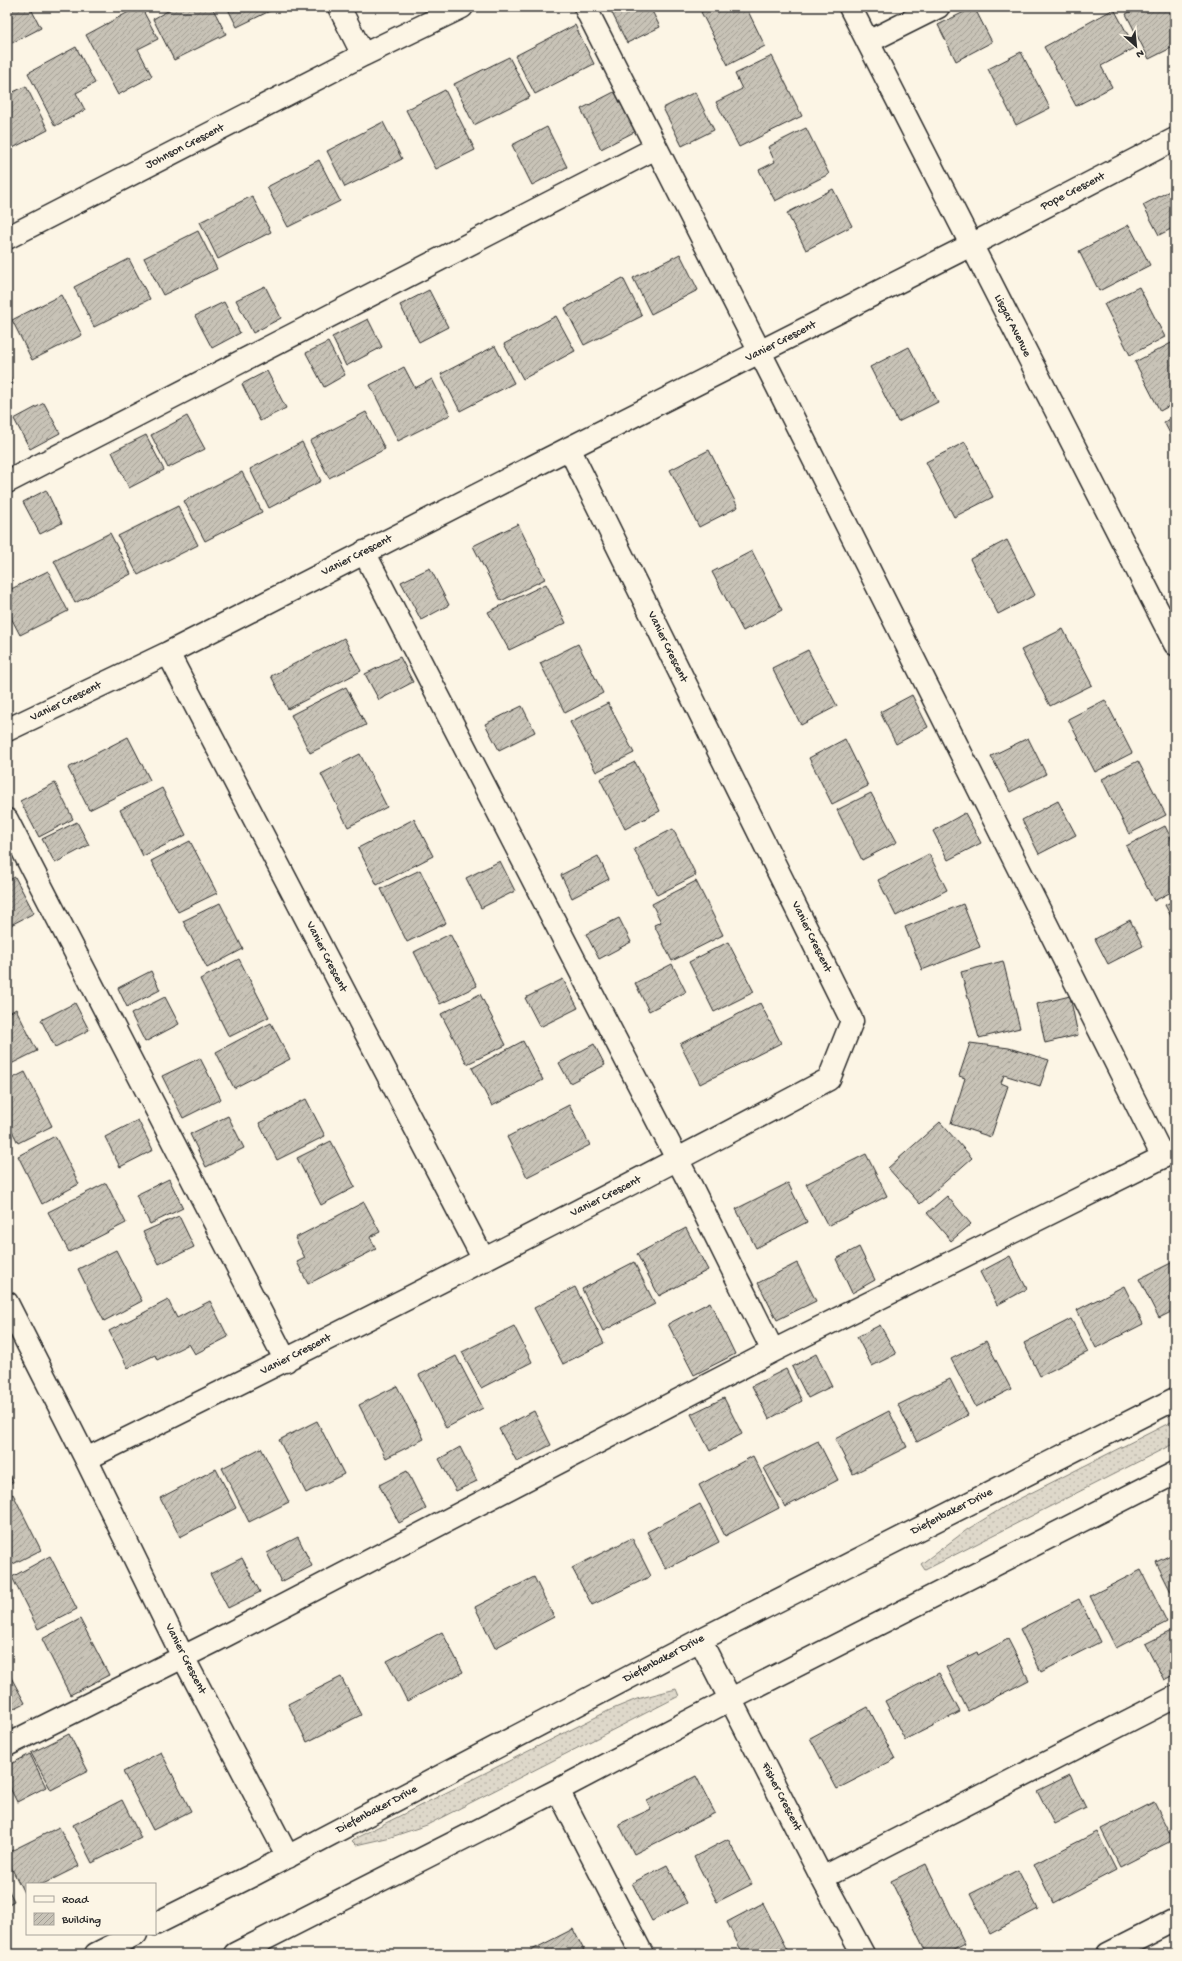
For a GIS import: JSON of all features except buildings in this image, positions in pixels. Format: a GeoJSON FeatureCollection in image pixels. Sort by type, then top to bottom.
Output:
{"type":"FeatureCollection","features":[{"type":"Feature","properties":{"kind":"street"},"geometry":{"type":"LineString","coordinates":[[339,7],[363,55]]}},
{"type":"Feature","properties":{"kind":"street","name":"Johnson Crescent"},"geometry":{"type":"LineString","coordinates":[[7,238],[363,55],[462,7]]}},
{"type":"Feature","properties":{"kind":"street"},"geometry":{"type":"LineString","coordinates":[[7,1745],[183,1657],[773,1351],[1169,1154],[585,7]]}},
{"type":"Feature","properties":{"kind":"street","name":"Lisgar Avenue"},"geometry":{"type":"LineString","coordinates":[[850,7],[1175,644]]}},
{"type":"Feature","properties":{"kind":"street"},"geometry":{"type":"LineString","coordinates":[[868,42],[938,7]]}},
{"type":"Feature","properties":{"kind":"street","name":"Pope Crescent"},"geometry":{"type":"LineString","coordinates":[[972,245],[1174,143]]}},
{"type":"Feature","properties":{"kind":"street"},"geometry":{"type":"LineString","coordinates":[[7,482],[656,148]]}},
{"type":"Feature","properties":{"kind":"street","name":"Vanier Crescent"},"geometry":{"type":"LineString","coordinates":[[7,730],[168,653],[364,552],[972,245]]}},
{"type":"Feature","properties":{"kind":"street","name":"Vanier Crescent"},"geometry":{"type":"LineString","coordinates":[[86,1459],[286,1361],[484,1260],[830,1079],[852,1021],[569,448]]}},
{"type":"Feature","properties":{"kind":"street"},"geometry":{"type":"LineString","coordinates":[[364,552],[677,1160],[773,1351]]}},
{"type":"Feature","properties":{"kind":"street","name":"Vanier Crescent"},"geometry":{"type":"LineString","coordinates":[[168,653],[484,1260]]}},
{"type":"Feature","properties":{"kind":"street"},"geometry":{"type":"LineString","coordinates":[[7,820],[286,1361]]}},
{"type":"Feature","properties":{"kind":"street","name":"Vanier Crescent"},"geometry":{"type":"LineString","coordinates":[[7,1303],[86,1459],[183,1657],[288,1857]]}},
{"type":"Feature","properties":{"kind":"street","name":"Diefenbaker Drive"},"geometry":{"type":"LineString","coordinates":[[156,1923],[288,1857],[700,1640],[1175,1399]]}},
{"type":"Feature","properties":{"kind":"street"},"geometry":{"type":"LineString","coordinates":[[234,1954],[558,1790],[731,1699],[1175,1473]]}},
{"type":"Feature","properties":{"kind":"street","name":"Fisher Crescent"},"geometry":{"type":"LineString","coordinates":[[700,1640],[822,1878],[863,1954]]}},
{"type":"Feature","properties":{"kind":"street"},"geometry":{"type":"LineString","coordinates":[[822,1878],[1175,1697]]}},
{"type":"Feature","properties":{"kind":"street"},"geometry":{"type":"LineString","coordinates":[[558,1790],[642,1954]]}},
{"type":"Feature","properties":{"kind":"street"},"geometry":{"type":"LineString","coordinates":[[1108,1954],[1175,1920]]}},
{"type":"Feature","properties":{"kind":"street"},"geometry":{"type":"LineString","coordinates":[[96,1954],[134,1935]]}},
{"type":"Feature","properties":{"kind":"shaded area"},"geometry":{"type":"Polygon","coordinates":[[[1175,1420],[1175,1442],[1171,1445],[925,1570],[921,1564],[968,1529],[1009,1504],[1175,1420]]]}},
{"type":"Feature","properties":{"kind":"shaded area"},"geometry":{"type":"Polygon","coordinates":[[[676,1689],[679,1696],[427,1825],[391,1837],[356,1845],[352,1841],[610,1710],[637,1699],[676,1689]]]}}]}
